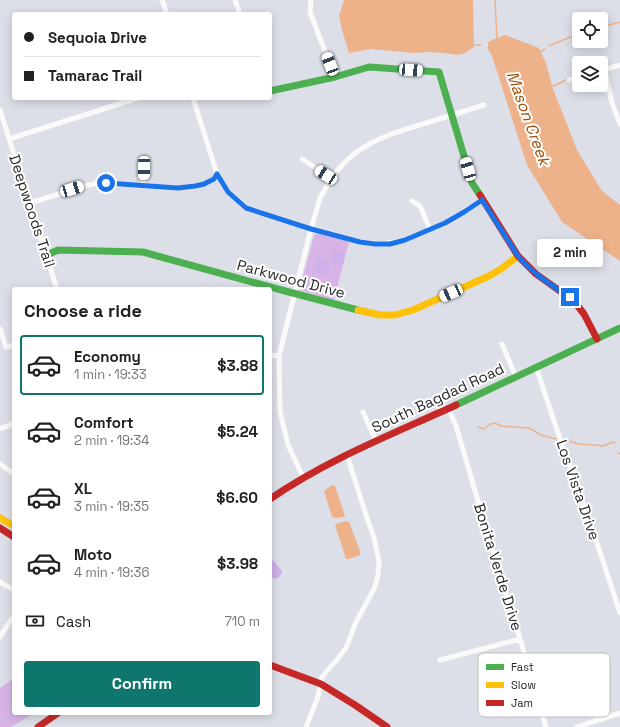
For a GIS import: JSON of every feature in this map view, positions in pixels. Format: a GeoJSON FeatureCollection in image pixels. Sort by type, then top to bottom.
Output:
{"type":"FeatureCollection","features":[{"type":"Feature","properties":{"kind":"street"},"geometry":{"type":"LineString","coordinates":[[162,0],[166,12]]}},
{"type":"Feature","properties":{"kind":"street"},"geometry":{"type":"LineString","coordinates":[[235,0],[239,12]]}},
{"type":"Feature","properties":{"kind":"street"},"geometry":{"type":"LineString","coordinates":[[311,0],[310,12],[335,77]]}},
{"type":"Feature","properties":{"kind":"street"},"geometry":{"type":"LineString","coordinates":[[608,69],[620,65]]}},
{"type":"Feature","properties":{"kind":"street"},"geometry":{"type":"LineString","coordinates":[[272,91],[335,77],[368,67],[439,72],[472,183],[518,256],[533,272],[570,297],[580,307],[593,330],[596,339]]}},
{"type":"Feature","properties":{"kind":"street"},"geometry":{"type":"LineString","coordinates":[[608,88],[620,124]]}},
{"type":"Feature","properties":{"kind":"street"},"geometry":{"type":"LineString","coordinates":[[9,139],[132,100]]}},
{"type":"Feature","properties":{"kind":"street"},"geometry":{"type":"LineString","coordinates":[[194,100],[217,174],[228,192],[246,208],[311,229],[360,242],[383,244],[405,240],[445,223],[482,200]]}},
{"type":"Feature","properties":{"kind":"street"},"geometry":{"type":"LineString","coordinates":[[303,477],[288,445],[280,410],[279,356],[320,198],[331,178],[350,158],[364,147],[391,134],[484,105]]}},
{"type":"Feature","properties":{"kind":"street","name":"Deepwoods Trail"},"geometry":{"type":"LineString","coordinates":[[0,110],[56,287]]}},
{"type":"Feature","properties":{"kind":"street"},"geometry":{"type":"LineString","coordinates":[[302,160],[331,178]]}},
{"type":"Feature","properties":{"kind":"street"},"geometry":{"type":"LineString","coordinates":[[143,186],[144,168]]}},
{"type":"Feature","properties":{"kind":"street"},"geometry":{"type":"LineString","coordinates":[[30,203],[91,184],[106,183],[187,188],[212,180],[217,174]]}},
{"type":"Feature","properties":{"kind":"street"},"geometry":{"type":"LineString","coordinates":[[412,201],[420,206],[430,229]]}},
{"type":"Feature","properties":{"kind":"street","name":"Parkwood Drive"},"geometry":{"type":"LineString","coordinates":[[46,255],[58,250],[143,252],[269,287]]}},
{"type":"Feature","properties":{"kind":"street","name":"Parkwood Drive"},"geometry":{"type":"LineString","coordinates":[[272,288],[374,314],[396,315],[414,310],[489,276],[518,256]]}},
{"type":"Feature","properties":{"kind":"street","name":"South Bagdad Road"},"geometry":{"type":"LineString","coordinates":[[272,498],[303,477],[347,455],[620,328]]}},
{"type":"Feature","properties":{"kind":"street"},"geometry":{"type":"LineString","coordinates":[[0,329],[6,347],[12,346]]}},
{"type":"Feature","properties":{"kind":"street"},"geometry":{"type":"LineString","coordinates":[[502,344],[516,377]]}},
{"type":"Feature","properties":{"kind":"street"},"geometry":{"type":"LineString","coordinates":[[272,355],[279,356]]}},
{"type":"Feature","properties":{"kind":"street","name":"Los Vista Drive"},"geometry":{"type":"LineString","coordinates":[[536,367],[620,613]]}},
{"type":"Feature","properties":{"kind":"street","name":"Bonita Verde Drive"},"geometry":{"type":"LineString","coordinates":[[448,407],[456,426],[524,653]]}},
{"type":"Feature","properties":{"kind":"street"},"geometry":{"type":"LineString","coordinates":[[363,412],[376,441]]}},
{"type":"Feature","properties":{"kind":"street"},"geometry":{"type":"LineString","coordinates":[[0,429],[12,424]]}},
{"type":"Feature","properties":{"kind":"street"},"geometry":{"type":"LineString","coordinates":[[306,727],[318,697],[322,677],[346,648],[356,622],[374,588],[378,575],[379,561],[374,538],[347,455]]}},
{"type":"Feature","properties":{"kind":"street"},"geometry":{"type":"LineString","coordinates":[[0,464],[12,473]]}},
{"type":"Feature","properties":{"kind":"street"},"geometry":{"type":"LineString","coordinates":[[0,518],[12,525]]}},
{"type":"Feature","properties":{"kind":"street"},"geometry":{"type":"LineString","coordinates":[[0,528],[12,536]]}},
{"type":"Feature","properties":{"kind":"street"},"geometry":{"type":"LineString","coordinates":[[0,582],[12,589]]}},
{"type":"Feature","properties":{"kind":"street"},"geometry":{"type":"LineString","coordinates":[[0,637],[12,618]]}},
{"type":"Feature","properties":{"kind":"street"},"geometry":{"type":"LineString","coordinates":[[440,660],[520,639]]}},
{"type":"Feature","properties":{"kind":"street"},"geometry":{"type":"LineString","coordinates":[[272,666],[320,684],[355,705],[387,727]]}},
{"type":"Feature","properties":{"kind":"street"},"geometry":{"type":"LineString","coordinates":[[610,716],[620,713]]}},
{"type":"Feature","properties":{"kind":"street"},"geometry":{"type":"LineString","coordinates":[[38,727],[55,715]]}},
{"type":"Feature","properties":{"kind":"street","name":"Bonita Verde Drive"},"geometry":{"type":"LineString","coordinates":[[543,717],[546,727]]}},
{"type":"Feature","properties":{"kind":"street"},"geometry":{"type":"LineString","coordinates":[[577,727],[608,717]]}},
{"type":"Feature","properties":{"kind":"shaded area"},"geometry":{"type":"Polygon","coordinates":[[[320,233],[349,242],[334,300],[303,291],[300,287],[314,236],[320,233]]]}},
{"type":"Feature","properties":{"kind":"shaded area"},"geometry":{"type":"Polygon","coordinates":[[[332,250],[345,254],[342,266],[329,262],[332,250]]]}},
{"type":"Feature","properties":{"kind":"shaded area"},"geometry":{"type":"Polygon","coordinates":[[[318,258],[327,261],[327,264],[330,265],[328,276],[314,272],[318,258]]]}},
{"type":"Feature","properties":{"kind":"shaded area"},"geometry":{"type":"Polygon","coordinates":[[[272,559],[282,571],[281,575],[276,579],[273,578],[272,559]]]}},
{"type":"Feature","properties":{"kind":"shaded area"},"geometry":{"type":"Polygon","coordinates":[[[12,679],[12,715],[31,715],[11,727],[0,727],[0,688],[12,679]]]}},
{"type":"Feature","properties":{"kind":"water"},"geometry":{"type":"Polygon","coordinates":[[[344,0],[473,0],[474,47],[465,53],[458,55],[371,49],[349,53],[339,16],[344,0]]]}},
{"type":"Feature","properties":{"kind":"water"},"geometry":{"type":"Polygon","coordinates":[[[505,35],[539,48],[546,63],[553,89],[577,150],[602,191],[620,205],[620,261],[562,222],[527,165],[492,56],[488,49],[488,42],[505,35]]]}},
{"type":"Feature","properties":{"kind":"water"},"geometry":{"type":"Polygon","coordinates":[[[332,485],[335,486],[345,516],[344,517],[332,517],[324,491],[332,485]]]}},
{"type":"Feature","properties":{"kind":"water"},"geometry":{"type":"Polygon","coordinates":[[[345,521],[349,522],[360,551],[360,555],[349,559],[346,559],[335,525],[345,521]]]}},
{"type":"Feature","properties":{"kind":"waterway","name":"Mason Creek"},"geometry":{"type":"LineString","coordinates":[[495,0],[497,40]]}},
{"type":"Feature","properties":{"kind":"waterway"},"geometry":{"type":"LineString","coordinates":[[608,25],[620,22]]}},
{"type":"Feature","properties":{"kind":"waterway"},"geometry":{"type":"LineString","coordinates":[[549,46],[572,37]]}},
{"type":"Feature","properties":{"kind":"waterway"},"geometry":{"type":"LineString","coordinates":[[473,45],[481,45]]}},
{"type":"Feature","properties":{"kind":"waterway"},"geometry":{"type":"LineString","coordinates":[[540,52],[545,49]]}},
{"type":"Feature","properties":{"kind":"waterway"},"geometry":{"type":"LineString","coordinates":[[551,86],[568,79]]}},
{"type":"Feature","properties":{"kind":"waterway"},"geometry":{"type":"LineString","coordinates":[[478,427],[484,429],[490,424],[495,423],[501,426],[529,428],[541,435],[556,439]]}},
{"type":"Feature","properties":{"kind":"waterway"},"geometry":{"type":"LineString","coordinates":[[566,441],[578,444],[603,446],[613,442],[615,443]]}},
{"type":"Feature","properties":{"kind":"traffic: fast"},"geometry":{"type":"LineString","coordinates":[[272,91],[335,77],[369,67],[439,72],[472,183],[480,195]]}},
{"type":"Feature","properties":{"kind":"traffic: fast"},"geometry":{"type":"LineString","coordinates":[[47,255],[58,250],[143,252],[270,287]]}},
{"type":"Feature","properties":{"kind":"traffic: fast"},"geometry":{"type":"LineString","coordinates":[[272,287],[358,310]]}},
{"type":"Feature","properties":{"kind":"traffic: fast"},"geometry":{"type":"LineString","coordinates":[[456,405],[620,328]]}},
{"type":"Feature","properties":{"kind":"traffic: slow"},"geometry":{"type":"LineString","coordinates":[[358,310],[380,315],[395,315],[413,310],[489,276],[518,256]]}},
{"type":"Feature","properties":{"kind":"traffic: slow"},"geometry":{"type":"LineString","coordinates":[[0,518],[12,525]]}},
{"type":"Feature","properties":{"kind":"traffic: jam"},"geometry":{"type":"LineString","coordinates":[[480,195],[518,256],[536,274],[574,301],[584,314],[597,339]]}},
{"type":"Feature","properties":{"kind":"traffic: jam"},"geometry":{"type":"LineString","coordinates":[[272,498],[338,459],[456,405]]}},
{"type":"Feature","properties":{"kind":"traffic: jam"},"geometry":{"type":"LineString","coordinates":[[0,528],[12,536]]}},
{"type":"Feature","properties":{"kind":"traffic: jam"},"geometry":{"type":"LineString","coordinates":[[272,666],[321,684],[387,727]]}},
{"type":"Feature","properties":{"kind":"traffic: jam"},"geometry":{"type":"LineString","coordinates":[[38,727],[55,715]]}},
{"type":"Feature","properties":{"kind":"route"},"geometry":{"type":"LineString","coordinates":[[106,183],[187,188],[204,184],[214,179],[217,174],[228,192],[246,208],[311,229],[368,243],[383,244],[390,244],[405,240],[445,223],[482,200],[523,262],[533,272],[570,297]]}}]}
